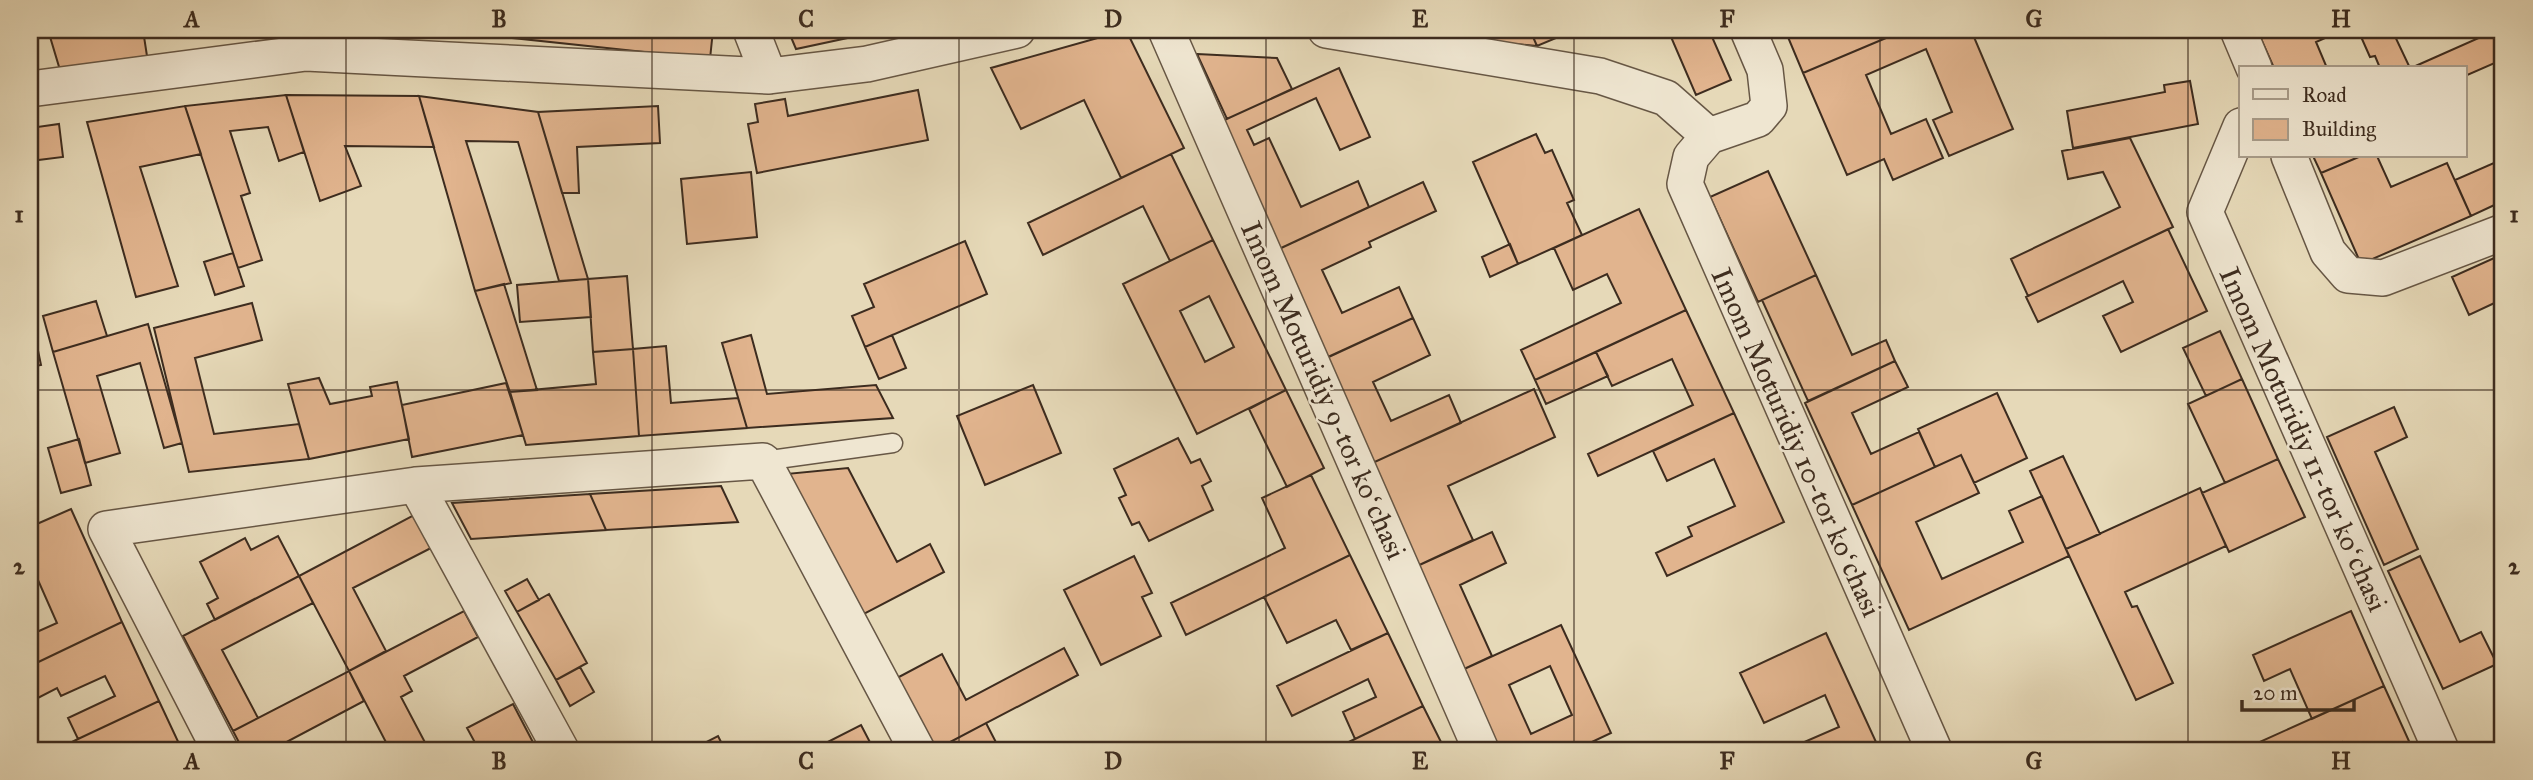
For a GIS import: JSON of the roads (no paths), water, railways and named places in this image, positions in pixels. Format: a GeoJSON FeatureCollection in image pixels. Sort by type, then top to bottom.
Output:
{"type":"FeatureCollection","features":[{"type":"Feature","properties":{"kind":"street"},"geometry":{"type":"LineString","coordinates":[[751,30],[769,76]]}},
{"type":"Feature","properties":{"kind":"street"},"geometry":{"type":"LineString","coordinates":[[30,89],[306,53],[769,76],[867,64],[1017,30]]}},
{"type":"Feature","properties":{"kind":"street","name":"Imom Moturidiy 9-tor koʻchasi"},"geometry":{"type":"LineString","coordinates":[[1166,30],[1481,750]]}},
{"type":"Feature","properties":{"kind":"street"},"geometry":{"type":"LineString","coordinates":[[1326,30],[1600,76],[1666,98],[1709,135],[1758,119],[1769,106],[1765,71],[1748,30]]}},
{"type":"Feature","properties":{"kind":"street"},"geometry":{"type":"LineString","coordinates":[[2238,30],[2253,66]]}},
{"type":"Feature","properties":{"kind":"street","name":"Imom Moturidiy 11-tor koʻchasi"},"geometry":{"type":"LineString","coordinates":[[2239,131],[2204,212],[2441,750]]}},
{"type":"Feature","properties":{"kind":"street","name":"Imom Moturidiy 10-tor koʻchasi"},"geometry":{"type":"LineString","coordinates":[[1709,135],[1690,157],[1685,184],[1934,750]]}},
{"type":"Feature","properties":{"kind":"street"},"geometry":{"type":"LineString","coordinates":[[2290,158],[2328,252],[2347,275],[2383,278],[2503,232]]}},
{"type":"Feature","properties":{"kind":"street"},"geometry":{"type":"LineString","coordinates":[[220,750],[106,529],[416,485],[763,461],[917,750]]}},
{"type":"Feature","properties":{"kind":"street"},"geometry":{"type":"LineString","coordinates":[[416,485],[561,750]]}},
{"type":"Feature","properties":{"kind":"lane"},"geometry":{"type":"LineString","coordinates":[[763,461],[893,443]]}}]}
